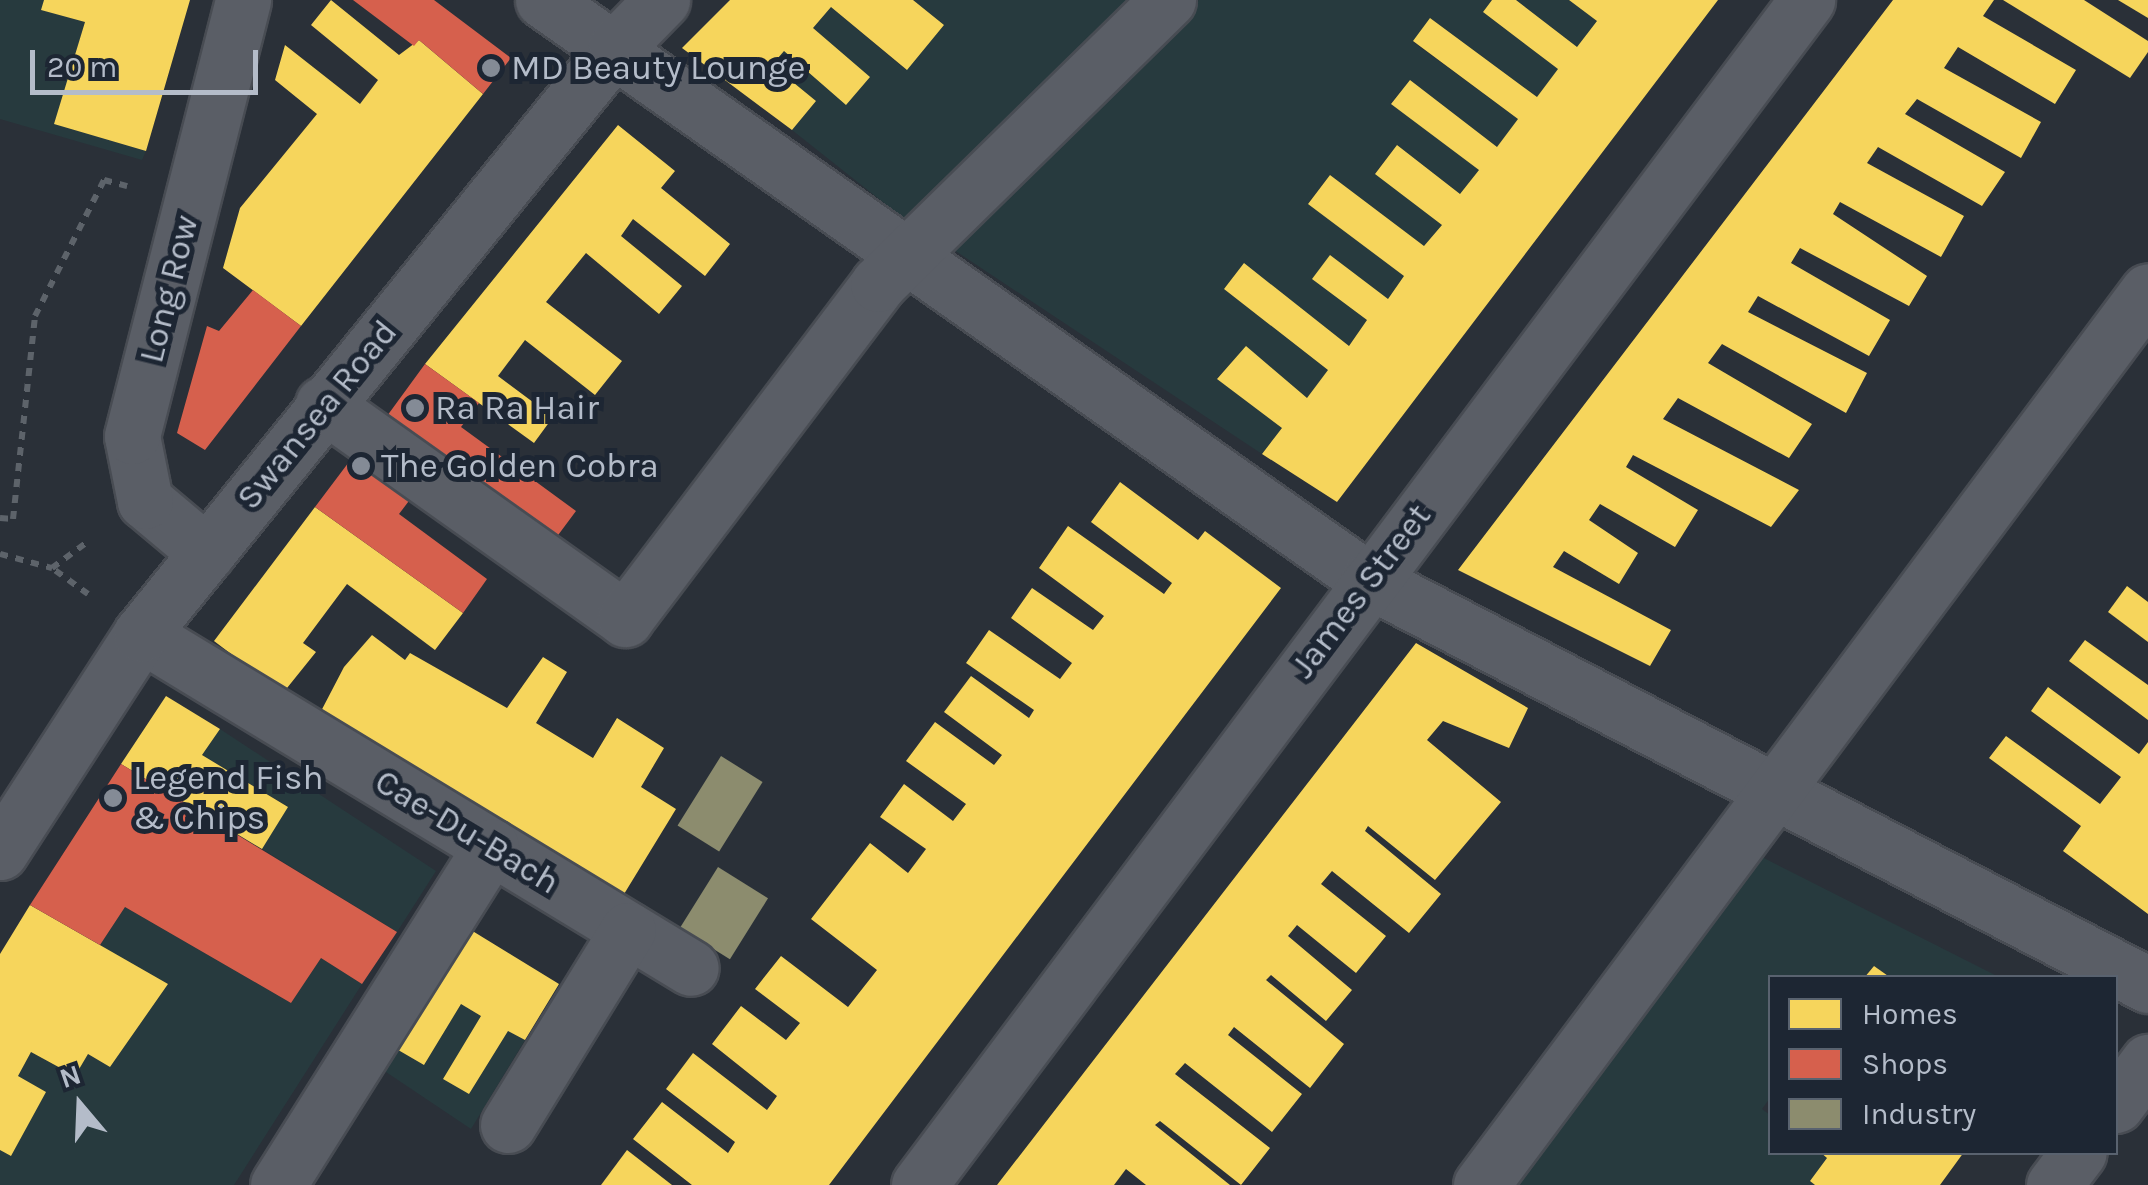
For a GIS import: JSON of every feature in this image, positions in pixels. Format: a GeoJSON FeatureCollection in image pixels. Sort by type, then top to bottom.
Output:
{"type":"FeatureCollection","features":[{"type":"Feature","properties":{"kind":"street","name":"Long Row"},"geometry":{"type":"LineString","coordinates":[[145,501],[132,436],[243,0]]}},
{"type":"Feature","properties":{"kind":"street"},"geometry":{"type":"LineString","coordinates":[[543,0],[616,46],[906,260],[1368,580],[1782,790],[2148,985]]}},
{"type":"Feature","properties":{"kind":"street","name":"Swansea Road"},"geometry":{"type":"LineString","coordinates":[[0,852],[141,634],[616,46],[662,0]]}},
{"type":"Feature","properties":{"kind":"street"},"geometry":{"type":"LineString","coordinates":[[323,404],[626,619],[878,284],[1168,0]]}},
{"type":"Feature","properties":{"kind":"street","name":"James Street"},"geometry":{"type":"LineString","coordinates":[[919,1185],[1368,580],[1807,0]]}},
{"type":"Feature","properties":{"kind":"street"},"geometry":{"type":"LineString","coordinates":[[1481,1185],[1782,790],[2148,291]]}},
{"type":"Feature","properties":{"kind":"street"},"geometry":{"type":"LineString","coordinates":[[145,501],[207,553]]}},
{"type":"Feature","properties":{"kind":"street","name":"Cae-Du-Bach"},"geometry":{"type":"LineString","coordinates":[[141,634],[691,968]]}},
{"type":"Feature","properties":{"kind":"street"},"geometry":{"type":"LineString","coordinates":[[278,1185],[492,847]]}},
{"type":"Feature","properties":{"kind":"street"},"geometry":{"type":"LineString","coordinates":[[508,1125],[628,930]]}},
{"type":"Feature","properties":{"kind":"street"},"geometry":{"type":"LineString","coordinates":[[2118,1101],[2148,1062]]}},
{"type":"Feature","properties":{"kind":"street"},"geometry":{"type":"LineString","coordinates":[[2054,1185],[2077,1155]]}},
{"type":"Feature","properties":{"kind":"path"},"geometry":{"type":"LineString","coordinates":[[0,518],[13,519],[35,316],[104,180],[192,202]]}},
{"type":"Feature","properties":{"kind":"path"},"geometry":{"type":"LineString","coordinates":[[52,568],[145,501]]}},
{"type":"Feature","properties":{"kind":"path"},"geometry":{"type":"LineString","coordinates":[[0,554],[52,568],[141,634]]}},
{"type":"Feature","properties":{"kind":"green space"},"geometry":{"type":"Polygon","coordinates":[[[0,0],[44,0],[42,10],[85,22],[55,124],[146,151],[142,160],[0,119],[0,0]]]}},
{"type":"Feature","properties":{"kind":"green space"},"geometry":{"type":"Polygon","coordinates":[[[913,0],[1128,0],[908,222],[792,130],[816,101],[772,65],[784,51],[846,104],[869,77],[813,28],[831,7],[906,70],[944,25],[913,0]]]}},
{"type":"Feature","properties":{"kind":"green space"},"geometry":{"type":"Polygon","coordinates":[[[1199,0],[1492,0],[1483,12],[1558,69],[1537,97],[1430,18],[1413,42],[1518,119],[1497,147],[1410,80],[1391,103],[1479,170],[1460,194],[1397,145],[1375,173],[1442,225],[1424,246],[1330,175],[1308,203],[1404,276],[1388,299],[1313,279],[1367,320],[1349,346],[1244,264],[1224,289],[1328,370],[1307,398],[1246,347],[1217,378],[1282,428],[1262,454],[954,250],[1199,0]]]}},
{"type":"Feature","properties":{"kind":"green space"},"geometry":{"type":"Polygon","coordinates":[[[1516,0],[1569,0],[1597,21],[1577,47],[1516,0]]]}},
{"type":"Feature","properties":{"kind":"green space"},"geometry":{"type":"Polygon","coordinates":[[[220,729],[436,871],[397,932],[262,849],[287,806],[202,755],[220,729]]]}},
{"type":"Feature","properties":{"kind":"green space"},"geometry":{"type":"Polygon","coordinates":[[[1756,854],[1995,975],[1888,975],[1874,966],[1866,975],[1768,975],[1768,1101],[1762,1109],[1768,1114],[1768,1155],[1823,1155],[1827,1158],[1811,1181],[1815,1185],[1507,1185],[1756,854]]]}},
{"type":"Feature","properties":{"kind":"green space"},"geometry":{"type":"Polygon","coordinates":[[[125,907],[291,1003],[321,958],[362,984],[234,1185],[0,1185],[0,1150],[11,1156],[45,1092],[18,1076],[31,1052],[74,1076],[88,1054],[110,1067],[168,984],[100,945],[125,907]]]}},
{"type":"Feature","properties":{"kind":"green space"},"geometry":{"type":"Polygon","coordinates":[[[461,1004],[481,1016],[469,1094],[508,1031],[525,1040],[471,1129],[380,1068],[393,1047],[424,1065],[461,1004]]]}},
{"type":"Feature","properties":{"kind":"building: Homes"},"geometry":{"type":"Polygon","coordinates":[[[44,0],[190,0],[146,151],[54,124],[85,22],[41,10],[44,0]]]}},
{"type":"Feature","properties":{"kind":"building: Homes"},"geometry":{"type":"Polygon","coordinates":[[[331,0],[399,55],[419,40],[483,94],[301,326],[223,268],[240,208],[317,114],[275,80],[285,45],[360,104],[378,80],[311,25],[331,0]]]}},
{"type":"Feature","properties":{"kind":"building: Homes"},"geometry":{"type":"Polygon","coordinates":[[[730,0],[913,0],[944,25],[907,70],[831,7],[813,28],[870,77],[846,105],[784,51],[772,65],[816,101],[792,130],[682,48],[730,0]]]}},
{"type":"Feature","properties":{"kind":"building: Homes"},"geometry":{"type":"Polygon","coordinates":[[[1492,0],[1516,0],[1577,47],[1597,21],[1569,0],[1718,0],[1337,502],[1262,454],[1282,428],[1217,379],[1246,346],[1307,398],[1328,370],[1224,289],[1244,263],[1349,346],[1367,320],[1312,279],[1330,255],[1388,299],[1404,276],[1308,204],[1330,175],[1424,246],[1442,225],[1375,174],[1397,145],[1460,194],[1479,170],[1391,104],[1410,80],[1497,147],[1518,119],[1413,41],[1430,18],[1537,97],[1558,69],[1483,12],[1492,0]]]}},
{"type":"Feature","properties":{"kind":"building: Homes"},"geometry":{"type":"Polygon","coordinates":[[[1893,0],[1994,0],[1983,16],[2076,70],[2055,104],[1958,47],[1944,68],[2041,122],[2021,158],[1917,99],[1905,114],[2005,172],[1982,206],[1878,147],[1867,163],[1964,216],[1941,257],[1840,202],[1833,214],[1927,276],[1909,306],[1800,248],[1791,263],[1890,320],[1869,356],[1758,296],[1748,312],[1867,373],[1846,413],[1722,344],[1708,363],[1812,424],[1789,458],[1678,398],[1663,419],[1799,490],[1771,527],[1633,455],[1626,467],[1698,510],[1675,547],[1600,504],[1589,520],[1638,553],[1619,584],[1564,551],[1553,567],[1671,630],[1650,666],[1458,570],[1893,0]]]}},
{"type":"Feature","properties":{"kind":"building: Homes"},"geometry":{"type":"Polygon","coordinates":[[[2003,0],[2084,0],[2148,41],[2148,52],[2130,78],[2003,0]]]}},
{"type":"Feature","properties":{"kind":"building: Homes"},"geometry":{"type":"Polygon","coordinates":[[[2118,0],[2148,0],[2148,18],[2118,0]]]}},
{"type":"Feature","properties":{"kind":"building: Homes"},"geometry":{"type":"Polygon","coordinates":[[[618,125],[675,171],[661,188],[730,244],[705,276],[633,219],[621,236],[682,286],[659,314],[586,253],[546,302],[622,361],[595,395],[525,340],[498,376],[553,417],[534,443],[425,364],[618,125]]]}},
{"type":"Feature","properties":{"kind":"building: Homes"},"geometry":{"type":"Polygon","coordinates":[[[1120,482],[1198,540],[1205,531],[1281,588],[829,1185],[692,1185],[633,1139],[662,1102],[728,1153],[735,1142],[666,1089],[693,1053],[767,1110],[777,1096],[712,1044],[741,1006],[786,1040],[800,1023],[755,989],[781,956],[848,1007],[877,970],[811,919],[870,843],[908,873],[926,849],[880,817],[904,784],[953,821],[966,804],[906,761],[935,722],[994,765],[1002,755],[944,712],[971,676],[1029,718],[1034,710],[966,663],[989,630],[1060,679],[1072,663],[1011,618],[1032,588],[1093,630],[1104,616],[1039,568],[1068,526],[1164,594],[1172,583],[1091,522],[1120,482]]]}},
{"type":"Feature","properties":{"kind":"building: Homes"},"geometry":{"type":"Polygon","coordinates":[[[315,507],[463,613],[435,650],[347,584],[303,643],[316,652],[283,693],[214,641],[315,507]]]}},
{"type":"Feature","properties":{"kind":"building: Homes"},"geometry":{"type":"Polygon","coordinates":[[[2127,586],[2148,602],[2148,642],[2108,612],[2127,586]]]}},
{"type":"Feature","properties":{"kind":"building: Homes"},"geometry":{"type":"Polygon","coordinates":[[[372,635],[405,660],[410,653],[507,708],[543,657],[567,672],[536,723],[593,758],[617,718],[664,748],[641,787],[676,809],[621,899],[319,715],[344,667],[372,635]]]}},
{"type":"Feature","properties":{"kind":"building: Homes"},"geometry":{"type":"Polygon","coordinates":[[[2085,640],[2148,685],[2148,720],[2069,661],[2085,640]]]}},
{"type":"Feature","properties":{"kind":"building: Homes"},"geometry":{"type":"Polygon","coordinates":[[[1416,643],[1528,708],[1509,748],[1443,721],[1427,740],[1501,802],[1435,880],[1368,826],[1365,831],[1441,894],[1409,933],[1332,871],[1321,884],[1386,936],[1356,973],[1297,925],[1288,936],[1352,990],[1326,1021],[1271,975],[1266,980],[1344,1044],[1310,1088],[1234,1027],[1228,1035],[1302,1094],[1272,1132],[1185,1063],[1175,1074],[1270,1148],[1241,1185],[1160,1121],[1155,1125],[1230,1185],[1146,1185],[1126,1169],[1114,1185],[997,1185],[1416,643]]]}},
{"type":"Feature","properties":{"kind":"building: Homes"},"geometry":{"type":"Polygon","coordinates":[[[2048,687],[2139,754],[2148,742],[2148,914],[2063,851],[2081,826],[1989,758],[2006,736],[2100,804],[2121,777],[2031,711],[2048,687]]]}},
{"type":"Feature","properties":{"kind":"building: Homes"},"geometry":{"type":"Polygon","coordinates":[[[166,696],[220,729],[202,755],[288,807],[262,849],[121,764],[166,696]]]}},
{"type":"Feature","properties":{"kind":"building: Homes"},"geometry":{"type":"Polygon","coordinates":[[[30,905],[168,984],[110,1067],[88,1054],[75,1076],[31,1052],[18,1076],[46,1092],[11,1156],[0,1150],[0,954],[30,905]]]}},
{"type":"Feature","properties":{"kind":"building: Homes"},"geometry":{"type":"Polygon","coordinates":[[[466,927],[559,984],[525,1040],[508,1031],[469,1094],[443,1079],[481,1016],[461,1004],[424,1065],[393,1047],[466,927]]]}},
{"type":"Feature","properties":{"kind":"building: Homes"},"geometry":{"type":"Polygon","coordinates":[[[1874,966],[1887,975],[1866,975],[1874,966]]]}},
{"type":"Feature","properties":{"kind":"building: Homes"},"geometry":{"type":"Polygon","coordinates":[[[627,1150],[672,1185],[601,1185],[627,1150]]]}},
{"type":"Feature","properties":{"kind":"building: Homes"},"geometry":{"type":"Polygon","coordinates":[[[1824,1155],[1962,1155],[1940,1185],[1815,1185],[1810,1181],[1827,1158],[1824,1155]]]}},
{"type":"Feature","properties":{"kind":"building: Shops"},"geometry":{"type":"Polygon","coordinates":[[[353,0],[434,0],[511,58],[483,94],[419,40],[414,46],[353,0]]]}},
{"type":"Feature","properties":{"kind":"building: Shops"},"geometry":{"type":"Polygon","coordinates":[[[253,290],[301,326],[205,450],[177,433],[207,326],[219,331],[253,290]]]}},
{"type":"Feature","properties":{"kind":"building: Shops"},"geometry":{"type":"Polygon","coordinates":[[[425,364],[479,403],[461,427],[576,511],[547,550],[379,427],[425,364]]]}},
{"type":"Feature","properties":{"kind":"building: Shops"},"geometry":{"type":"Polygon","coordinates":[[[361,446],[418,489],[399,514],[487,579],[463,613],[315,507],[361,446]]]}},
{"type":"Feature","properties":{"kind":"building: Shops"},"geometry":{"type":"Polygon","coordinates":[[[121,764],[397,932],[362,984],[321,958],[291,1003],[125,907],[100,945],[30,905],[121,764]]]}},
{"type":"Feature","properties":{"kind":"building: Industry"},"geometry":{"type":"Polygon","coordinates":[[[721,756],[763,782],[719,852],[678,826],[721,756]]]}},
{"type":"Feature","properties":{"kind":"building: Industry"},"geometry":{"type":"Polygon","coordinates":[[[718,867],[768,898],[730,959],[680,928],[718,867]]]}},
{"type":"Feature","properties":{"kind":"place","name":"MD Beauty Lounge"},"geometry":{"type":"Point","coordinates":[491,68]}},
{"type":"Feature","properties":{"kind":"place","name":"Ra Ra Hair"},"geometry":{"type":"Point","coordinates":[415,408]}},
{"type":"Feature","properties":{"kind":"place","name":"The Golden Cobra"},"geometry":{"type":"Point","coordinates":[361,466]}},
{"type":"Feature","properties":{"kind":"place","name":"Legend Fish & Chips"},"geometry":{"type":"Point","coordinates":[113,798]}}]}
